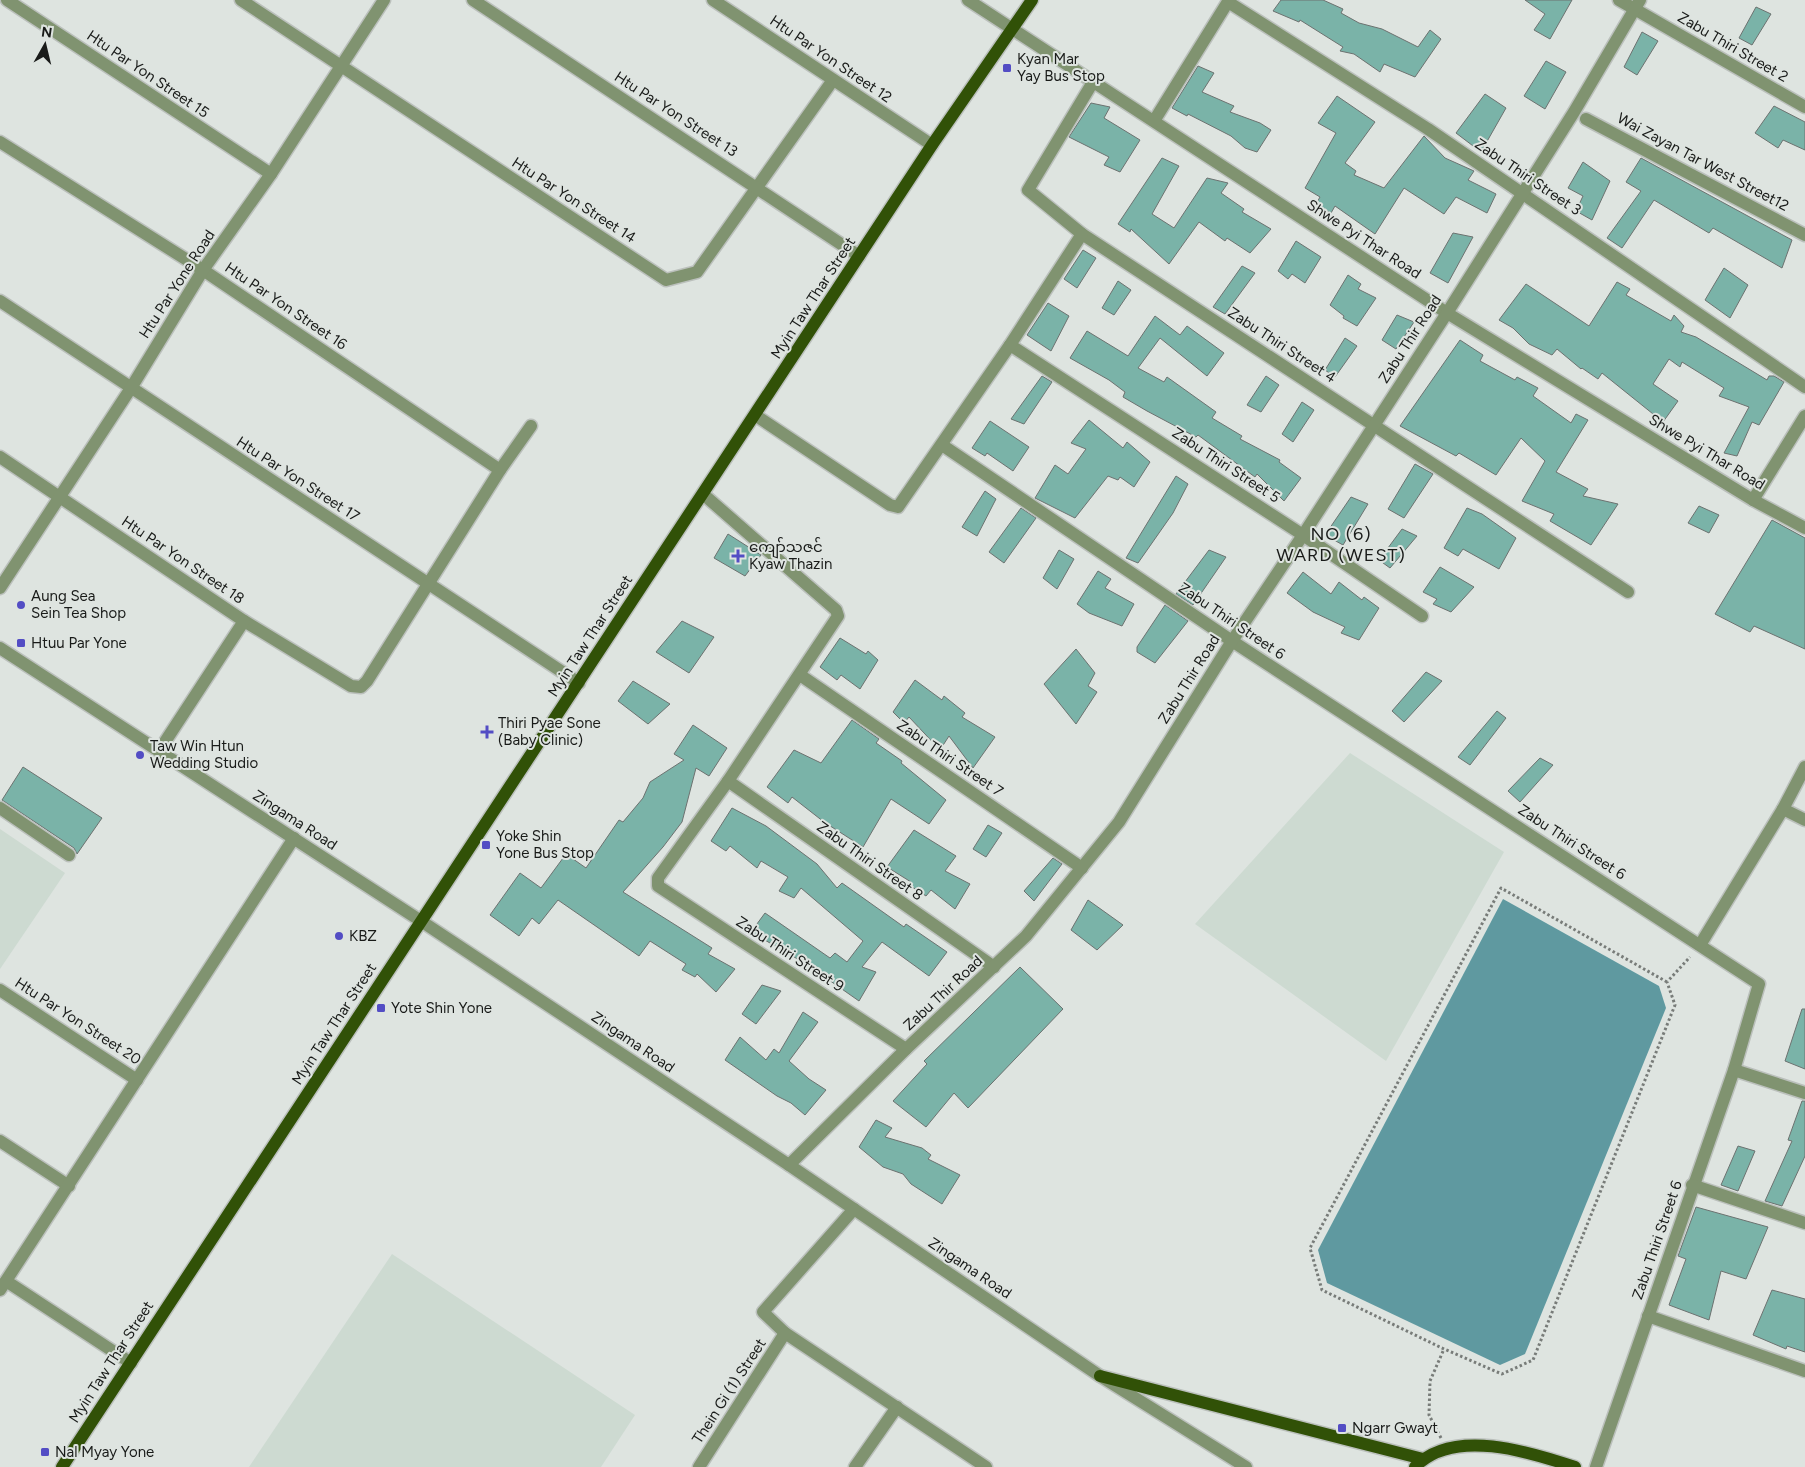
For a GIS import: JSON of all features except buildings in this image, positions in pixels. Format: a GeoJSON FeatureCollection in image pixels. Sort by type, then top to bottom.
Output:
{"type":"FeatureCollection","features":[{"type":"Feature","properties":{"kind":"main road","name":"Myin Taw Thar Street"},"geometry":{"type":"LineString","coordinates":[[62,1467],[932,145],[1032,0]]}},
{"type":"Feature","properties":{"kind":"main road"},"geometry":{"type":"LineString","coordinates":[[1100,1376],[1419,1463],[1447,1448],[1485,1445],[1549,1463],[1575,1467]]}},
{"type":"Feature","properties":{"kind":"street","name":"Htu Par Yon Street 15"},"geometry":{"type":"LineString","coordinates":[[7,0],[270,174]]}},
{"type":"Feature","properties":{"kind":"street","name":"Htu Par Yon Street 14"},"geometry":{"type":"LineString","coordinates":[[240,0],[666,280],[697,272],[833,80]]}},
{"type":"Feature","properties":{"kind":"street","name":"Htu Par Yone Road"},"geometry":{"type":"LineString","coordinates":[[0,588],[131,388],[203,270],[270,174],[384,0]]}},
{"type":"Feature","properties":{"kind":"street","name":"Htu Par Yon Street 13"},"geometry":{"type":"LineString","coordinates":[[473,0],[860,256]]}},
{"type":"Feature","properties":{"kind":"street","name":"Htu Par Yon Street 12"},"geometry":{"type":"LineString","coordinates":[[713,0],[932,145]]}},
{"type":"Feature","properties":{"kind":"street","name":"Shwe Pyi Thar Road"},"geometry":{"type":"LineString","coordinates":[[968,0],[1447,313],[1753,500],[1805,528]]}},
{"type":"Feature","properties":{"kind":"street","name":"Zabu Thiri Street 2"},"geometry":{"type":"LineString","coordinates":[[1619,0],[1637,5],[1805,107]]}},
{"type":"Feature","properties":{"kind":"street"},"geometry":{"type":"LineString","coordinates":[[1154,121],[1228,1]]}},
{"type":"Feature","properties":{"kind":"street","name":"Zabu Thiri Street 3"},"geometry":{"type":"LineString","coordinates":[[1228,1],[1428,129],[1480,166],[1523,192],[1805,387]]}},
{"type":"Feature","properties":{"kind":"street","name":"Zabu Thir Road"},"geometry":{"type":"LineString","coordinates":[[789,1165],[906,1049],[1026,936],[1119,822],[1232,641],[1447,313],[1574,112],[1637,5]]}},
{"type":"Feature","properties":{"kind":"street","name":"Zabu Thiri Street 4"},"geometry":{"type":"LineString","coordinates":[[1093,82],[1028,190],[1082,234],[1628,592]]}},
{"type":"Feature","properties":{"kind":"street","name":"Wai Zayan Tar West Street12"},"geometry":{"type":"LineString","coordinates":[[1586,119],[1805,235]]}},
{"type":"Feature","properties":{"kind":"street","name":"Htu Par Yon Street 16"},"geometry":{"type":"LineString","coordinates":[[0,142],[203,270],[500,470]]}},
{"type":"Feature","properties":{"kind":"street"},"geometry":{"type":"LineString","coordinates":[[755,415],[890,505],[898,508],[1010,345],[1082,234]]}},
{"type":"Feature","properties":{"kind":"street","name":"Htu Par Yon Street 17"},"geometry":{"type":"LineString","coordinates":[[0,301],[579,683]]}},
{"type":"Feature","properties":{"kind":"street","name":"Zabu Thiri Street 5"},"geometry":{"type":"LineString","coordinates":[[1010,345],[1303,535],[1422,616]]}},
{"type":"Feature","properties":{"kind":"street"},"geometry":{"type":"LineString","coordinates":[[1753,500],[1805,416]]}},
{"type":"Feature","properties":{"kind":"street"},"geometry":{"type":"LineString","coordinates":[[429,584],[500,470],[531,426]]}},
{"type":"Feature","properties":{"kind":"street","name":"Zabu Thiri Street 6"},"geometry":{"type":"LineString","coordinates":[[942,445],[1232,641],[1760,984],[1734,1070],[1692,1185],[1596,1467]]}},
{"type":"Feature","properties":{"kind":"street","name":"Htu Par Yon Street 18"},"geometry":{"type":"LineString","coordinates":[[0,458],[244,621],[351,686],[361,687],[367,681],[429,584]]}},
{"type":"Feature","properties":{"kind":"street"},"geometry":{"type":"LineString","coordinates":[[703,494],[836,610],[838,616],[728,781]]}},
{"type":"Feature","properties":{"kind":"street"},"geometry":{"type":"LineString","coordinates":[[159,751],[244,621]]}},
{"type":"Feature","properties":{"kind":"street","name":"Zingama Road"},"geometry":{"type":"LineString","coordinates":[[0,648],[422,921],[789,1165],[1100,1376],[1246,1467]]}},
{"type":"Feature","properties":{"kind":"street","name":"Zabu Thiri Street 7"},"geometry":{"type":"LineString","coordinates":[[800,675],[1082,868]]}},
{"type":"Feature","properties":{"kind":"street"},"geometry":{"type":"LineString","coordinates":[[1700,945],[1783,809],[1805,767]]}},
{"type":"Feature","properties":{"kind":"street","name":"Zabu Thiri Street 9"},"geometry":{"type":"LineString","coordinates":[[728,781],[658,878],[658,886],[906,1049]]}},
{"type":"Feature","properties":{"kind":"street","name":"Zabu Thiri Street 8"},"geometry":{"type":"LineString","coordinates":[[728,781],[994,967]]}},
{"type":"Feature","properties":{"kind":"street"},"geometry":{"type":"LineString","coordinates":[[0,808],[69,855]]}},
{"type":"Feature","properties":{"kind":"street"},"geometry":{"type":"LineString","coordinates":[[1783,809],[1805,820]]}},
{"type":"Feature","properties":{"kind":"street"},"geometry":{"type":"LineString","coordinates":[[131,1363],[2,1287],[294,838]]}},
{"type":"Feature","properties":{"kind":"street","name":"Htu Par Yon Street 20"},"geometry":{"type":"LineString","coordinates":[[0,990],[137,1080]]}},
{"type":"Feature","properties":{"kind":"street"},"geometry":{"type":"LineString","coordinates":[[1734,1070],[1805,1093]]}},
{"type":"Feature","properties":{"kind":"street"},"geometry":{"type":"LineString","coordinates":[[0,1141],[69,1186]]}},
{"type":"Feature","properties":{"kind":"street"},"geometry":{"type":"LineString","coordinates":[[1692,1185],[1805,1223]]}},
{"type":"Feature","properties":{"kind":"street"},"geometry":{"type":"LineString","coordinates":[[854,1209],[763,1312],[786,1333],[986,1467]]}},
{"type":"Feature","properties":{"kind":"street"},"geometry":{"type":"LineString","coordinates":[[1648,1316],[1805,1371]]}},
{"type":"Feature","properties":{"kind":"street","name":"Thein Gi (1) Street"},"geometry":{"type":"LineString","coordinates":[[699,1467],[786,1333]]}},
{"type":"Feature","properties":{"kind":"street"},"geometry":{"type":"LineString","coordinates":[[855,1467],[897,1408]]}},
{"type":"Feature","properties":{"kind":"path"},"geometry":{"type":"LineString","coordinates":[[1501,888],[1668,982],[1675,1005],[1533,1360],[1502,1374],[1444,1349],[1322,1290],[1310,1248],[1501,888]]}},
{"type":"Feature","properties":{"kind":"path"},"geometry":{"type":"LineString","coordinates":[[1668,982],[1700,945]]}},
{"type":"Feature","properties":{"kind":"path"},"geometry":{"type":"LineString","coordinates":[[1444,1349],[1430,1381],[1429,1415],[1447,1448]]}},
{"type":"Feature","properties":{"kind":"shaded area"},"geometry":{"type":"Polygon","coordinates":[[[1350,753],[1504,852],[1386,1061],[1195,924],[1350,753]]]}},
{"type":"Feature","properties":{"kind":"shaded area"},"geometry":{"type":"Polygon","coordinates":[[[0,829],[65,873],[0,969],[0,829]]]}},
{"type":"Feature","properties":{"kind":"shaded area"},"geometry":{"type":"Polygon","coordinates":[[[392,1254],[635,1415],[601,1467],[249,1467],[392,1254]]]}},
{"type":"Feature","properties":{"kind":"water"},"geometry":{"type":"Polygon","coordinates":[[[1503,899],[1659,986],[1666,1008],[1525,1354],[1500,1365],[1327,1283],[1318,1250],[1503,899]]]}},
{"type":"Feature","properties":{"kind":"place","name":"Kyan Mar Yay Bus Stop"},"geometry":{"type":"Point","coordinates":[1007,68]}},
{"type":"Feature","properties":{"kind":"place","name":"ကျော်သဇင် Kyaw Thazin"},"geometry":{"type":"Point","coordinates":[738,556]}},
{"type":"Feature","properties":{"kind":"place","name":"Aung Sea Sein Tea Shop"},"geometry":{"type":"Point","coordinates":[21,605]}},
{"type":"Feature","properties":{"kind":"place","name":"Htuu Par Yone"},"geometry":{"type":"Point","coordinates":[21,643]}},
{"type":"Feature","properties":{"kind":"place","name":"Thiri Pyae Sone (Baby Clinic)"},"geometry":{"type":"Point","coordinates":[487,732]}},
{"type":"Feature","properties":{"kind":"place","name":"Taw Win Htun Wedding Studio"},"geometry":{"type":"Point","coordinates":[140,755]}},
{"type":"Feature","properties":{"kind":"place","name":"Yoke Shin Yone Bus Stop"},"geometry":{"type":"Point","coordinates":[486,845]}},
{"type":"Feature","properties":{"kind":"place","name":"KBZ"},"geometry":{"type":"Point","coordinates":[339,936]}},
{"type":"Feature","properties":{"kind":"place","name":"Yote Shin Yone"},"geometry":{"type":"Point","coordinates":[381,1008]}},
{"type":"Feature","properties":{"kind":"place","name":"Ngarr Gwayt"},"geometry":{"type":"Point","coordinates":[1342,1428]}},
{"type":"Feature","properties":{"kind":"place","name":"Nal Myay Yone"},"geometry":{"type":"Point","coordinates":[45,1452]}},
{"type":"Feature","properties":{"kind":"district","name":"NO (6) WARD (WEST)"},"geometry":{"type":"Point","coordinates":[1341,544]}}]}
